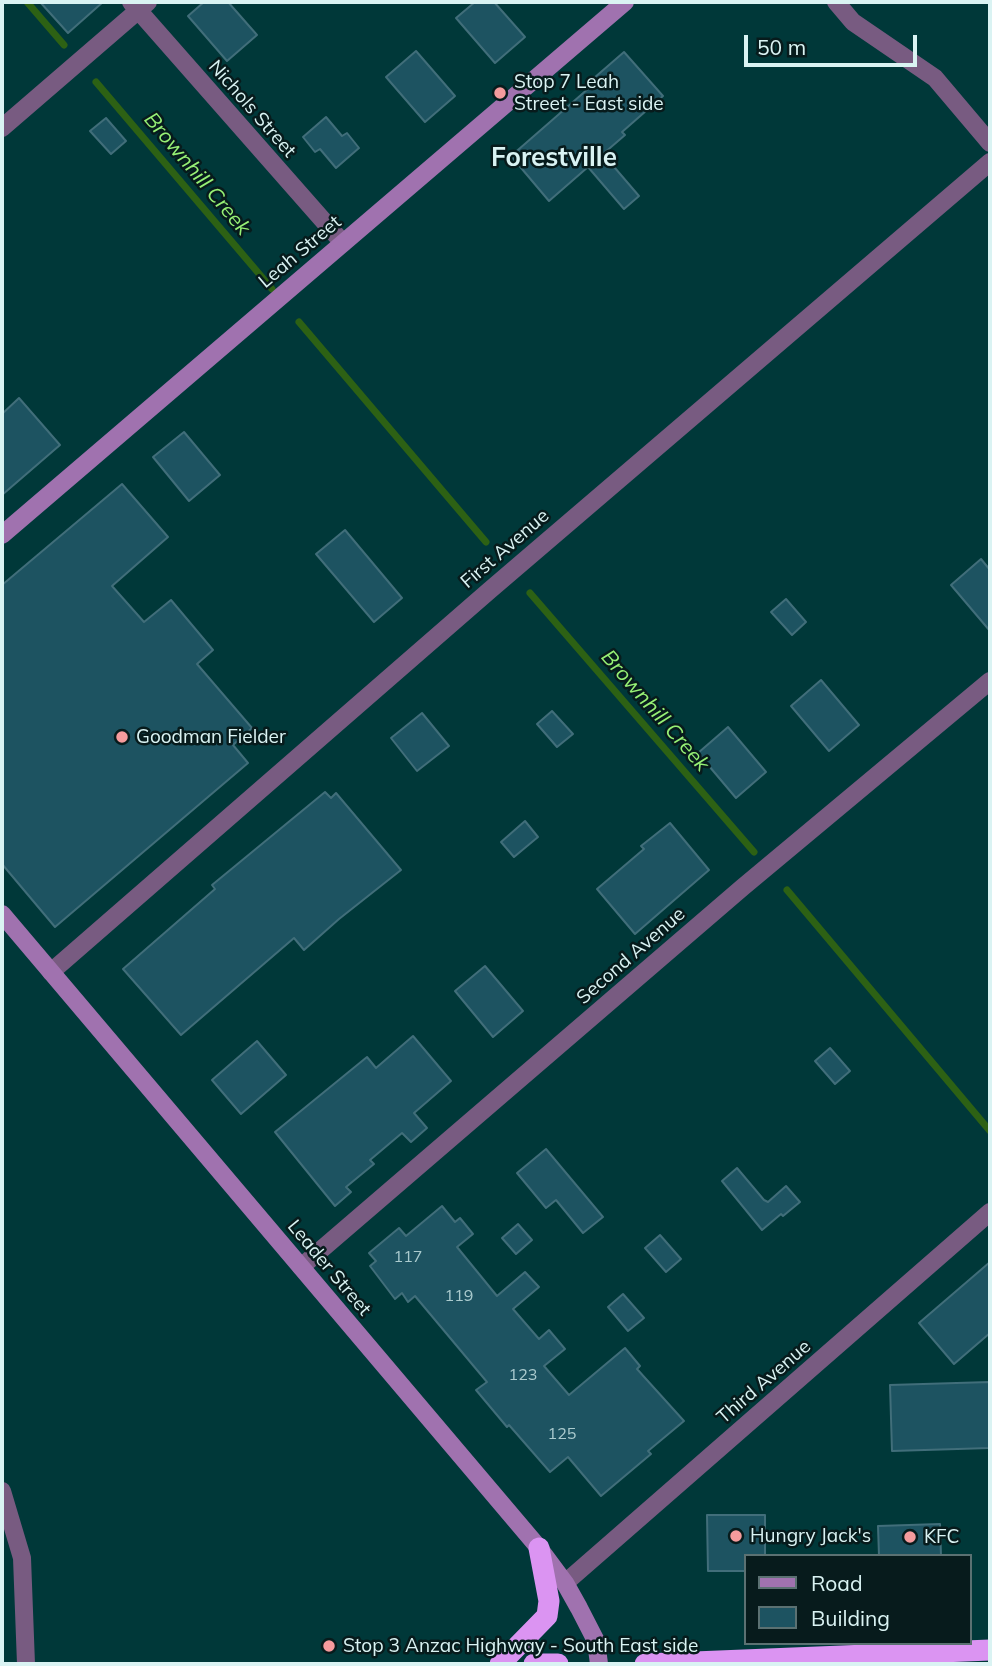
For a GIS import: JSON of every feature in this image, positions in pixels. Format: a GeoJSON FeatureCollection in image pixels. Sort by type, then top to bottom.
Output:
{"type":"FeatureCollection","features":[{"type":"Feature","properties":{"kind":"highway"},"geometry":{"type":"LineString","coordinates":[[500,1664],[547,1616],[549,1601],[538,1548]]}},
{"type":"Feature","properties":{"kind":"highway"},"geometry":{"type":"LineString","coordinates":[[645,1664],[990,1650]]}},
{"type":"Feature","properties":{"kind":"highway"},"geometry":{"type":"LineString","coordinates":[[966,1651],[990,1658]]}},
{"type":"Feature","properties":{"kind":"highway"},"geometry":{"type":"LineString","coordinates":[[534,1664],[558,1664]]}},
{"type":"Feature","properties":{"kind":"main road","name":"Leah Street"},"geometry":{"type":"LineString","coordinates":[[2,535],[625,2]]}},
{"type":"Feature","properties":{"kind":"main road","name":"Leader Street"},"geometry":{"type":"LineString","coordinates":[[2,914],[538,1548],[565,1583],[596,1641],[598,1664]]}},
{"type":"Feature","properties":{"kind":"street"},"geometry":{"type":"LineString","coordinates":[[836,2],[853,22],[935,78],[990,144]]}},
{"type":"Feature","properties":{"kind":"street","name":"Nichols Street"},"geometry":{"type":"LineString","coordinates":[[139,5],[342,243]]}},
{"type":"Feature","properties":{"kind":"street"},"geometry":{"type":"LineString","coordinates":[[2,128],[139,5]]}},
{"type":"Feature","properties":{"kind":"street","name":"First Avenue"},"geometry":{"type":"LineString","coordinates":[[51,972],[500,581],[990,162]]}},
{"type":"Feature","properties":{"kind":"street","name":"Second Avenue"},"geometry":{"type":"LineString","coordinates":[[301,1267],[754,878],[990,681]]}},
{"type":"Feature","properties":{"kind":"street","name":"Third Avenue"},"geometry":{"type":"LineString","coordinates":[[565,1583],[990,1212]]}},
{"type":"Feature","properties":{"kind":"street"},"geometry":{"type":"LineString","coordinates":[[2,1491],[22,1558],[26,1664]]}},
{"type":"Feature","properties":{"kind":"building"},"geometry":{"type":"Polygon","coordinates":[[[40,2],[103,2],[68,33],[40,2]]]}},
{"type":"Feature","properties":{"kind":"building"},"geometry":{"type":"Polygon","coordinates":[[[204,2],[228,2],[257,35],[227,61],[188,16],[204,2]]]}},
{"type":"Feature","properties":{"kind":"building"},"geometry":{"type":"Polygon","coordinates":[[[475,2],[494,2],[525,37],[495,63],[456,18],[475,2]]]}},
{"type":"Feature","properties":{"kind":"building"},"geometry":{"type":"Polygon","coordinates":[[[416,51],[455,96],[425,122],[386,77],[416,51]]]}},
{"type":"Feature","properties":{"kind":"building"},"geometry":{"type":"Polygon","coordinates":[[[624,52],[663,96],[622,132],[625,135],[603,154],[639,196],[624,209],[588,167],[549,201],[511,156],[597,81],[594,78],[624,52]]]}},
{"type":"Feature","properties":{"kind":"building"},"geometry":{"type":"Polygon","coordinates":[[[326,117],[342,136],[347,133],[359,148],[336,168],[320,149],[315,152],[303,137],[326,117]]]}},
{"type":"Feature","properties":{"kind":"building"},"geometry":{"type":"Polygon","coordinates":[[[106,118],[126,141],[111,154],[90,131],[106,118]]]}},
{"type":"Feature","properties":{"kind":"building"},"geometry":{"type":"Polygon","coordinates":[[[19,398],[60,445],[2,495],[2,414],[19,398]]]}},
{"type":"Feature","properties":{"kind":"building"},"geometry":{"type":"Polygon","coordinates":[[[184,432],[220,475],[189,501],[153,457],[184,432]]]}},
{"type":"Feature","properties":{"kind":"building","name":"Goodman Fielder"},"geometry":{"type":"Polygon","coordinates":[[[122,484],[168,537],[112,586],[144,622],[171,600],[213,650],[197,664],[252,728],[233,745],[248,763],[55,927],[2,864],[2,585],[122,484]]]}},
{"type":"Feature","properties":{"kind":"building"},"geometry":{"type":"Polygon","coordinates":[[[345,530],[402,598],[374,622],[316,554],[345,530]]]}},
{"type":"Feature","properties":{"kind":"building"},"geometry":{"type":"Polygon","coordinates":[[[981,559],[990,570],[990,631],[951,585],[981,559]]]}},
{"type":"Feature","properties":{"kind":"building"},"geometry":{"type":"Polygon","coordinates":[[[786,599],[806,622],[792,635],[771,612],[786,599]]]}},
{"type":"Feature","properties":{"kind":"building"},"geometry":{"type":"Polygon","coordinates":[[[821,680],[859,725],[829,751],[791,706],[821,680]]]}},
{"type":"Feature","properties":{"kind":"building"},"geometry":{"type":"Polygon","coordinates":[[[552,711],[573,734],[557,747],[537,724],[552,711]]]}},
{"type":"Feature","properties":{"kind":"building"},"geometry":{"type":"Polygon","coordinates":[[[422,713],[449,746],[417,771],[391,738],[422,713]]]}},
{"type":"Feature","properties":{"kind":"building"},"geometry":{"type":"Polygon","coordinates":[[[728,727],[766,772],[736,798],[698,753],[728,727]]]}},
{"type":"Feature","properties":{"kind":"building"},"geometry":{"type":"Polygon","coordinates":[[[325,792],[331,798],[336,793],[401,870],[304,950],[294,938],[181,1035],[123,969],[215,889],[212,885],[325,792]]]}},
{"type":"Feature","properties":{"kind":"building"},"geometry":{"type":"Polygon","coordinates":[[[525,821],[538,837],[514,857],[501,842],[525,821]]]}},
{"type":"Feature","properties":{"kind":"building"},"geometry":{"type":"Polygon","coordinates":[[[670,823],[709,870],[635,934],[597,889],[644,849],[641,846],[670,823]]]}},
{"type":"Feature","properties":{"kind":"building"},"geometry":{"type":"Polygon","coordinates":[[[485,966],[523,1011],[493,1037],[455,991],[485,966]]]}},
{"type":"Feature","properties":{"kind":"building"},"geometry":{"type":"Polygon","coordinates":[[[413,1036],[451,1081],[414,1113],[427,1128],[411,1142],[402,1133],[370,1160],[374,1164],[346,1187],[351,1192],[335,1206],[275,1132],[367,1057],[376,1068],[413,1036]]]}},
{"type":"Feature","properties":{"kind":"building"},"geometry":{"type":"Polygon","coordinates":[[[257,1041],[286,1075],[241,1114],[212,1080],[257,1041]]]}},
{"type":"Feature","properties":{"kind":"building"},"geometry":{"type":"Polygon","coordinates":[[[830,1048],[850,1071],[835,1084],[815,1061],[830,1048]]]}},
{"type":"Feature","properties":{"kind":"building"},"geometry":{"type":"Polygon","coordinates":[[[546,1149],[603,1217],[583,1233],[556,1200],[546,1208],[517,1173],[546,1149]]]}},
{"type":"Feature","properties":{"kind":"building"},"geometry":{"type":"Polygon","coordinates":[[[737,1168],[764,1200],[768,1202],[786,1186],[800,1202],[762,1230],[722,1181],[737,1168]]]}},
{"type":"Feature","properties":{"kind":"building"},"geometry":{"type":"Polygon","coordinates":[[[442,1206],[455,1222],[460,1218],[473,1234],[457,1247],[497,1296],[525,1272],[539,1287],[513,1309],[539,1339],[549,1330],[565,1349],[544,1366],[569,1395],[625,1348],[640,1366],[637,1369],[684,1421],[648,1451],[651,1454],[601,1496],[568,1457],[550,1472],[476,1390],[487,1382],[415,1296],[408,1302],[402,1293],[395,1299],[370,1266],[376,1261],[369,1253],[399,1228],[406,1236],[442,1206]]]}},
{"type":"Feature","properties":{"kind":"building"},"geometry":{"type":"Polygon","coordinates":[[[518,1224],[532,1240],[516,1254],[502,1238],[518,1224]]]}},
{"type":"Feature","properties":{"kind":"building"},"geometry":{"type":"Polygon","coordinates":[[[660,1235],[681,1259],[666,1272],[645,1248],[660,1235]]]}},
{"type":"Feature","properties":{"kind":"building"},"geometry":{"type":"Polygon","coordinates":[[[990,1262],[990,1333],[954,1364],[919,1323],[990,1262]]]}},
{"type":"Feature","properties":{"kind":"building"},"geometry":{"type":"Polygon","coordinates":[[[623,1294],[644,1318],[628,1331],[608,1307],[623,1294]]]}},
{"type":"Feature","properties":{"kind":"building"},"geometry":{"type":"Polygon","coordinates":[[[990,1382],[990,1448],[892,1451],[890,1385],[990,1382]]]}},
{"type":"Feature","properties":{"kind":"building","name":"Hungry Jack's"},"geometry":{"type":"Polygon","coordinates":[[[707,1515],[765,1515],[765,1554],[744,1554],[744,1571],[708,1571],[707,1515]]]}},
{"type":"Feature","properties":{"kind":"building","name":"KFC"},"geometry":{"type":"Polygon","coordinates":[[[940,1524],[941,1554],[879,1554],[878,1526],[940,1524]]]}},
{"type":"Feature","properties":{"kind":"waterway","name":"Brownhill Creek"},"geometry":{"type":"LineString","coordinates":[[27,2],[64,45]]}},
{"type":"Feature","properties":{"kind":"waterway","name":"Brownhill Creek"},"geometry":{"type":"LineString","coordinates":[[96,82],[272,289]]}},
{"type":"Feature","properties":{"kind":"waterway","name":"Brownhill Creek"},"geometry":{"type":"LineString","coordinates":[[299,322],[486,542]]}},
{"type":"Feature","properties":{"kind":"waterway","name":"Brownhill Creek"},"geometry":{"type":"LineString","coordinates":[[530,593],[754,852]]}},
{"type":"Feature","properties":{"kind":"waterway","name":"Brownhill Creek"},"geometry":{"type":"LineString","coordinates":[[787,890],[990,1131]]}},
{"type":"Feature","properties":{"kind":"place","name":"Stop 7 Leah Street - East side"},"geometry":{"type":"Point","coordinates":[500,93]}},
{"type":"Feature","properties":{"kind":"place","name":"Goodman Fielder"},"geometry":{"type":"Point","coordinates":[122,737]}},
{"type":"Feature","properties":{"kind":"place","name":"Hungry Jack's"},"geometry":{"type":"Point","coordinates":[736,1536]}},
{"type":"Feature","properties":{"kind":"place","name":"KFC"},"geometry":{"type":"Point","coordinates":[910,1537]}},
{"type":"Feature","properties":{"kind":"place","name":"Stop 3 Anzac Highway - South East side"},"geometry":{"type":"Point","coordinates":[329,1646]}},
{"type":"Feature","properties":{"kind":"district","name":"Forestville"},"geometry":{"type":"Point","coordinates":[554,158]}}]}
